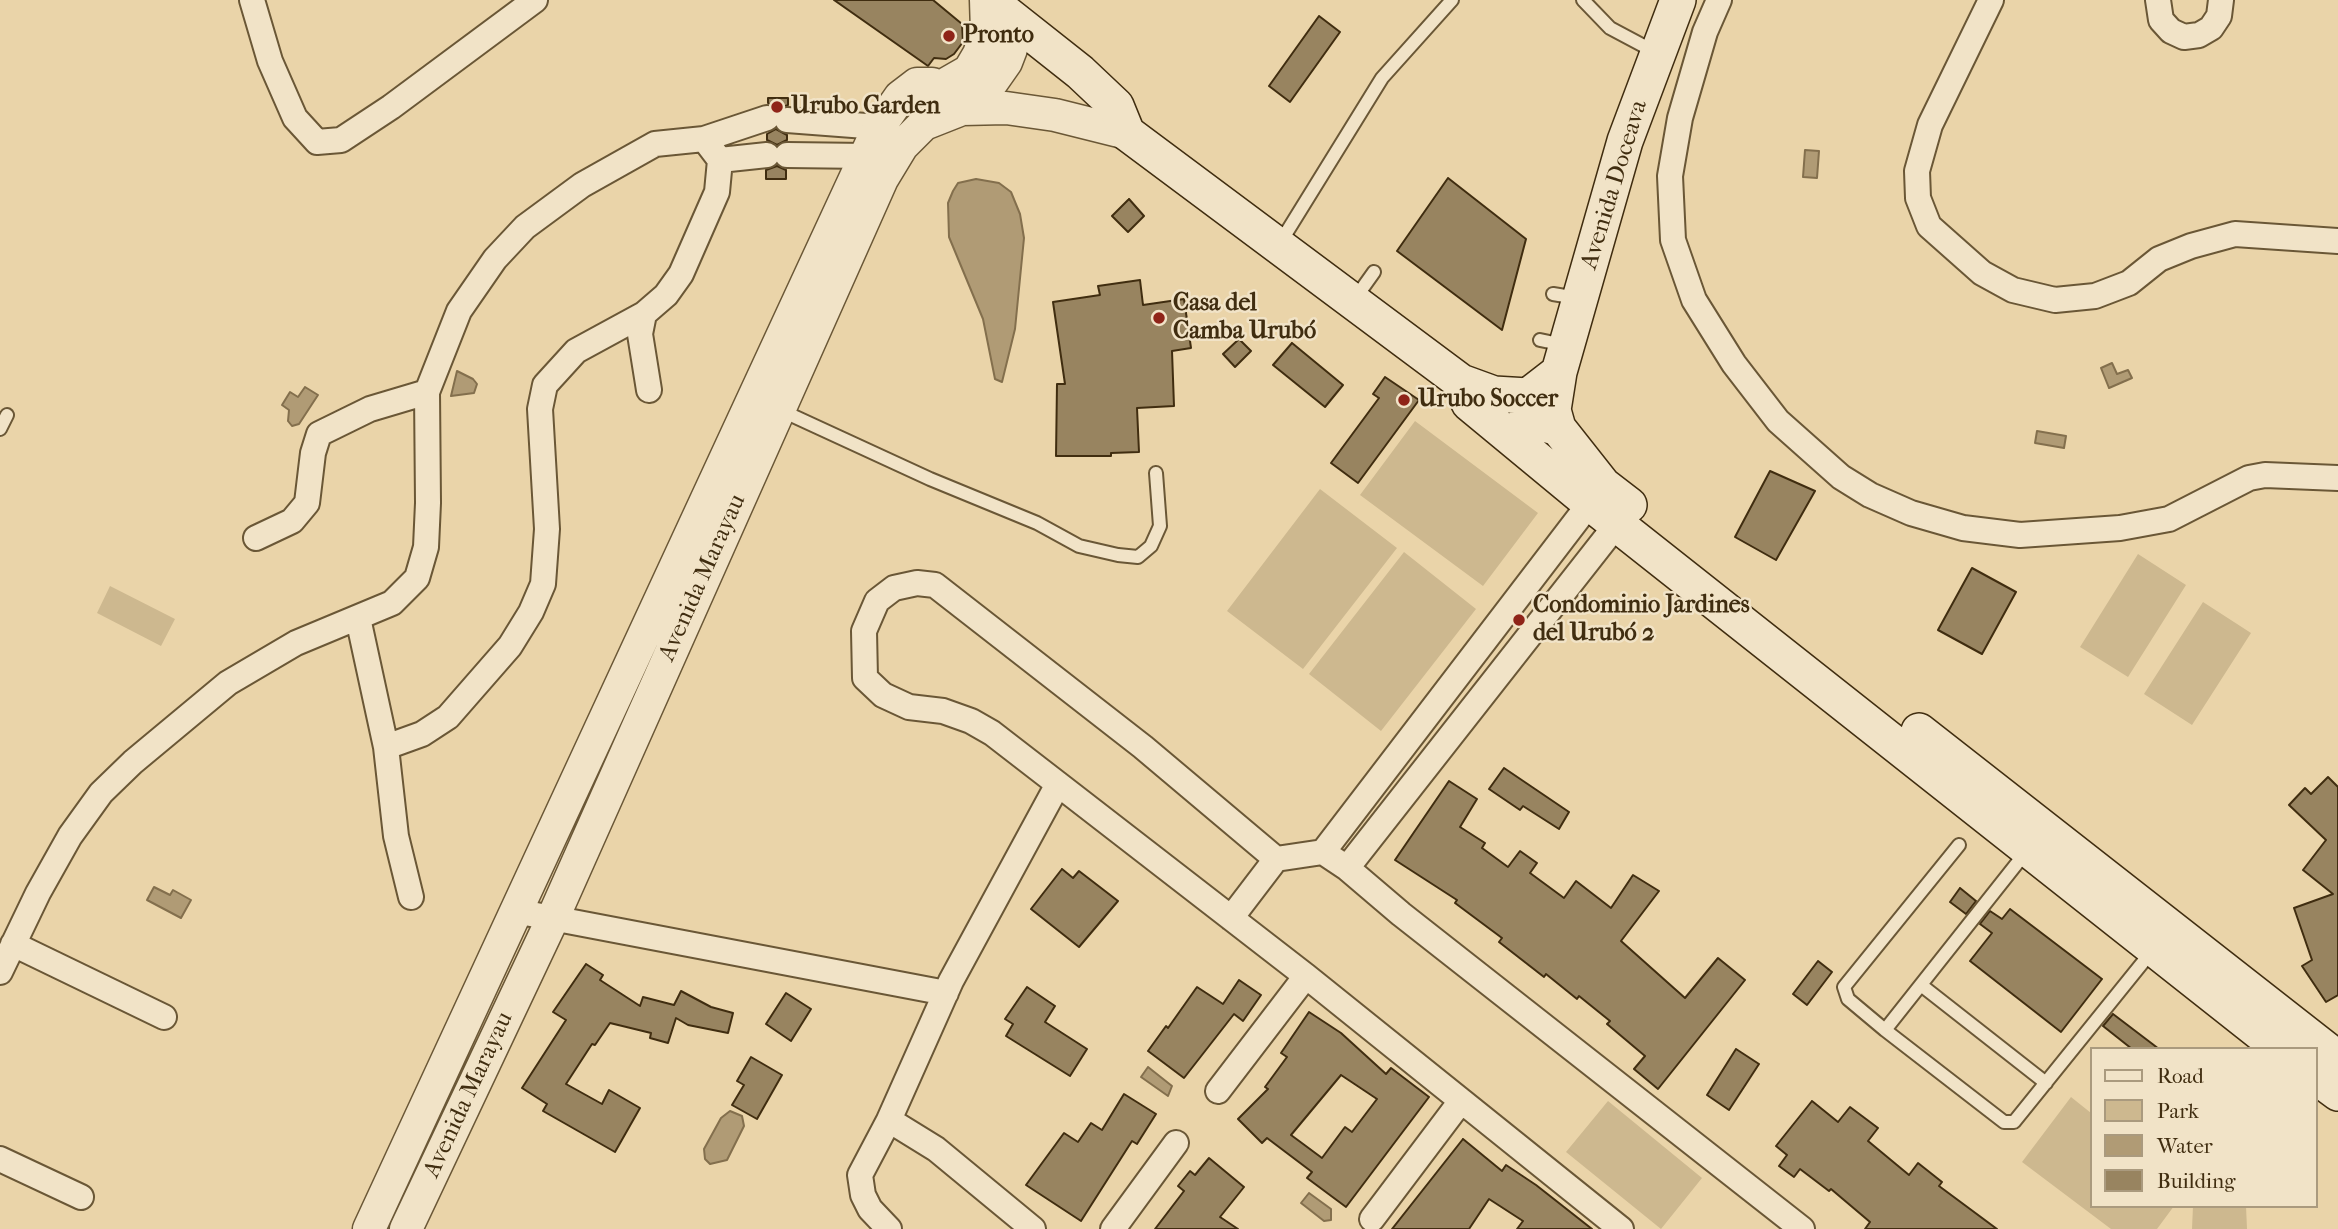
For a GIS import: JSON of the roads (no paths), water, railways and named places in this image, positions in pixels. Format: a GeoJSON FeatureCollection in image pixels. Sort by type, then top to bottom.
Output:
{"type":"FeatureCollection","features":[{"type":"Feature","properties":{"kind":"main road","name":"Avenida Doceava"},"geometry":{"type":"LineString","coordinates":[[1558,428],[1553,410],[1556,353],[1567,296],[1678,0]]}},
{"type":"Feature","properties":{"kind":"main road"},"geometry":{"type":"LineString","coordinates":[[996,6],[1080,72],[1116,107],[1127,133],[1461,382],[1494,394],[1528,396],[1556,353]]}},
{"type":"Feature","properties":{"kind":"main road"},"geometry":{"type":"LineString","coordinates":[[1461,382],[1469,403],[1509,436],[2152,950],[2277,1047]]}},
{"type":"Feature","properties":{"kind":"main road"},"geometry":{"type":"LineString","coordinates":[[1509,436],[1525,423],[1537,422],[1558,428],[1603,485],[2338,1059]]}},
{"type":"Feature","properties":{"kind":"main road"},"geometry":{"type":"LineString","coordinates":[[2317,1077],[2338,1093]]}},
{"type":"Feature","properties":{"kind":"street"},"geometry":{"type":"LineString","coordinates":[[252,0],[271,61],[295,118],[317,142],[341,140],[391,107],[535,0]]}},
{"type":"Feature","properties":{"kind":"street"},"geometry":{"type":"LineString","coordinates":[[1719,0],[1705,32],[1680,118],[1670,176],[1673,240],[1694,300],[1734,364],[1778,421],[1841,477],[1870,495],[1911,513],[1963,528],[2020,535],[2120,528],[2169,519],[2249,478],[2265,475],[2338,478]]}},
{"type":"Feature","properties":{"kind":"street"},"geometry":{"type":"LineString","coordinates":[[1991,0],[1930,125],[1917,171],[1918,198],[1929,226],[1982,273],[2013,290],[2055,300],[2095,296],[2129,283],[2170,255],[2235,234],[2338,240]]}},
{"type":"Feature","properties":{"kind":"street"},"geometry":{"type":"LineString","coordinates":[[2158,0],[2161,20],[2171,31],[2184,37],[2199,35],[2211,29],[2219,16],[2221,0]]}},
{"type":"Feature","properties":{"kind":"street","name":"Avenida Marayau"},"geometry":{"type":"LineString","coordinates":[[369,1229],[879,127],[900,97],[917,85],[973,94],[992,82],[1006,62],[1011,48],[996,6]]}},
{"type":"Feature","properties":{"kind":"street","name":"Avenida Marayau"},"geometry":{"type":"LineString","coordinates":[[406,1229],[552,920],[882,179],[902,146],[925,124],[961,109],[1006,108],[1055,115],[1127,133]]}},
{"type":"Feature","properties":{"kind":"street"},"geometry":{"type":"LineString","coordinates":[[0,972],[71,836],[101,793],[133,762],[228,683],[296,642],[392,603],[416,578],[426,547],[428,514],[427,392],[459,311],[495,259],[525,227],[582,185],[655,144],[704,139],[777,119],[879,127]]}},
{"type":"Feature","properties":{"kind":"street"},"geometry":{"type":"LineString","coordinates":[[386,747],[422,734],[448,717],[510,646],[531,612],[543,584],[547,530],[540,409],[545,385],[576,351],[644,314],[666,295],[681,274],[717,192],[720,160],[704,139]]}},
{"type":"Feature","properties":{"kind":"street"},"geometry":{"type":"LineString","coordinates":[[720,160],[777,155],[867,156]]}},
{"type":"Feature","properties":{"kind":"street"},"geometry":{"type":"LineString","coordinates":[[644,314],[640,334],[649,390]]}},
{"type":"Feature","properties":{"kind":"street"},"geometry":{"type":"LineString","coordinates":[[256,538],[292,522],[307,503],[313,453],[319,434],[370,409],[427,392]]}},
{"type":"Feature","properties":{"kind":"street"},"geometry":{"type":"LineString","coordinates":[[1322,852],[1604,513]]}},
{"type":"Feature","properties":{"kind":"street"},"geometry":{"type":"LineString","coordinates":[[1347,868],[1604,513]]}},
{"type":"Feature","properties":{"kind":"street"},"geometry":{"type":"LineString","coordinates":[[1276,859],[1143,747],[935,586],[917,583],[894,588],[877,601],[864,631],[865,678],[883,695],[909,707],[943,711],[971,721],[992,733],[1306,976],[1616,1228]]}},
{"type":"Feature","properties":{"kind":"street"},"geometry":{"type":"LineString","coordinates":[[358,618],[386,747],[396,836],[411,897]]}},
{"type":"Feature","properties":{"kind":"street"},"geometry":{"type":"LineString","coordinates":[[889,1229],[870,1209],[863,1195],[860,1175],[889,1120],[946,993],[1058,784]]}},
{"type":"Feature","properties":{"kind":"street"},"geometry":{"type":"LineString","coordinates":[[1231,918],[1276,859],[1322,852],[1347,868],[1401,914],[1802,1229]]}},
{"type":"Feature","properties":{"kind":"street"},"geometry":{"type":"LineString","coordinates":[[515,911],[946,993]]}},
{"type":"Feature","properties":{"kind":"street"},"geometry":{"type":"LineString","coordinates":[[13,944],[164,1017]]}},
{"type":"Feature","properties":{"kind":"street"},"geometry":{"type":"LineString","coordinates":[[1218,1091],[1306,976]]}},
{"type":"Feature","properties":{"kind":"street"},"geometry":{"type":"LineString","coordinates":[[1372,1219],[1461,1101]]}},
{"type":"Feature","properties":{"kind":"street"},"geometry":{"type":"LineString","coordinates":[[889,1120],[936,1149],[1033,1229]]}},
{"type":"Feature","properties":{"kind":"street"},"geometry":{"type":"LineString","coordinates":[[1113,1229],[1176,1143]]}},
{"type":"Feature","properties":{"kind":"street"},"geometry":{"type":"LineString","coordinates":[[0,1159],[81,1197]]}},
{"type":"Feature","properties":{"kind":"lane"},"geometry":{"type":"LineString","coordinates":[[1278,246],[1308,193],[1382,78],[1452,0]]}},
{"type":"Feature","properties":{"kind":"lane"},"geometry":{"type":"LineString","coordinates":[[1583,0],[1610,28],[1658,53]]}},
{"type":"Feature","properties":{"kind":"lane"},"geometry":{"type":"LineString","coordinates":[[1353,301],[1374,272]]}},
{"type":"Feature","properties":{"kind":"lane"},"geometry":{"type":"LineString","coordinates":[[778,409],[930,479],[1037,523],[1079,546],[1118,555],[1138,557],[1152,545],[1160,526],[1156,473]]}},
{"type":"Feature","properties":{"kind":"lane"},"geometry":{"type":"LineString","coordinates":[[0,429],[7,415]]}},
{"type":"Feature","properties":{"kind":"lane"},"geometry":{"type":"LineString","coordinates":[[1959,845],[1844,987],[1847,999],[2009,1124],[2014,1122],[2152,950]]}},
{"type":"Feature","properties":{"kind":"lane"},"geometry":{"type":"LineString","coordinates":[[1885,1030],[2028,849]]}},
{"type":"Feature","properties":{"kind":"lane"},"geometry":{"type":"LineString","coordinates":[[1921,985],[2046,1083]]}},
{"type":"Feature","properties":{"kind":"water"},"geometry":{"type":"Polygon","coordinates":[[[1805,150],[1819,151],[1817,178],[1803,177],[1805,150]]]}},
{"type":"Feature","properties":{"kind":"water"},"geometry":{"type":"Polygon","coordinates":[[[976,179],[999,183],[1011,192],[1020,214],[1024,238],[1015,329],[1002,382],[995,379],[983,319],[949,237],[948,203],[953,191],[958,183],[976,179]]]}},
{"type":"Feature","properties":{"kind":"water"},"geometry":{"type":"Polygon","coordinates":[[[2112,363],[2117,374],[2128,370],[2132,378],[2109,388],[2101,368],[2112,363]]]}},
{"type":"Feature","properties":{"kind":"water"},"geometry":{"type":"Polygon","coordinates":[[[457,371],[477,384],[474,393],[451,396],[457,371]]]}},
{"type":"Feature","properties":{"kind":"water"},"geometry":{"type":"Polygon","coordinates":[[[305,387],[318,395],[299,424],[292,426],[288,421],[289,410],[282,405],[290,392],[298,397],[305,387]]]}},
{"type":"Feature","properties":{"kind":"water"},"geometry":{"type":"Polygon","coordinates":[[[2037,431],[2066,436],[2064,448],[2035,443],[2037,431]]]}},
{"type":"Feature","properties":{"kind":"water"},"geometry":{"type":"Polygon","coordinates":[[[154,887],[170,895],[173,890],[191,900],[181,918],[147,900],[154,887]]]}},
{"type":"Feature","properties":{"kind":"water"},"geometry":{"type":"Polygon","coordinates":[[[1148,1067],[1172,1086],[1168,1096],[1141,1077],[1148,1067]]]}},
{"type":"Feature","properties":{"kind":"water"},"geometry":{"type":"Polygon","coordinates":[[[730,1111],[742,1116],[744,1126],[727,1160],[710,1164],[705,1159],[704,1149],[721,1118],[730,1111]]]}},
{"type":"Feature","properties":{"kind":"water"},"geometry":{"type":"Polygon","coordinates":[[[1309,1193],[1331,1209],[1331,1220],[1324,1221],[1301,1203],[1309,1193]]]}},
{"type":"Feature","properties":{"kind":"place","name":"Pronto"},"geometry":{"type":"Point","coordinates":[949,36]}},
{"type":"Feature","properties":{"kind":"place","name":"Urubo Garden"},"geometry":{"type":"Point","coordinates":[777,107]}},
{"type":"Feature","properties":{"kind":"place","name":"Casa del Camba Urubó"},"geometry":{"type":"Point","coordinates":[1159,318]}},
{"type":"Feature","properties":{"kind":"place","name":"Urubo Soccer"},"geometry":{"type":"Point","coordinates":[1404,400]}},
{"type":"Feature","properties":{"kind":"place","name":"Condominio Jardines del Urubó 2"},"geometry":{"type":"Point","coordinates":[1519,620]}}]}
